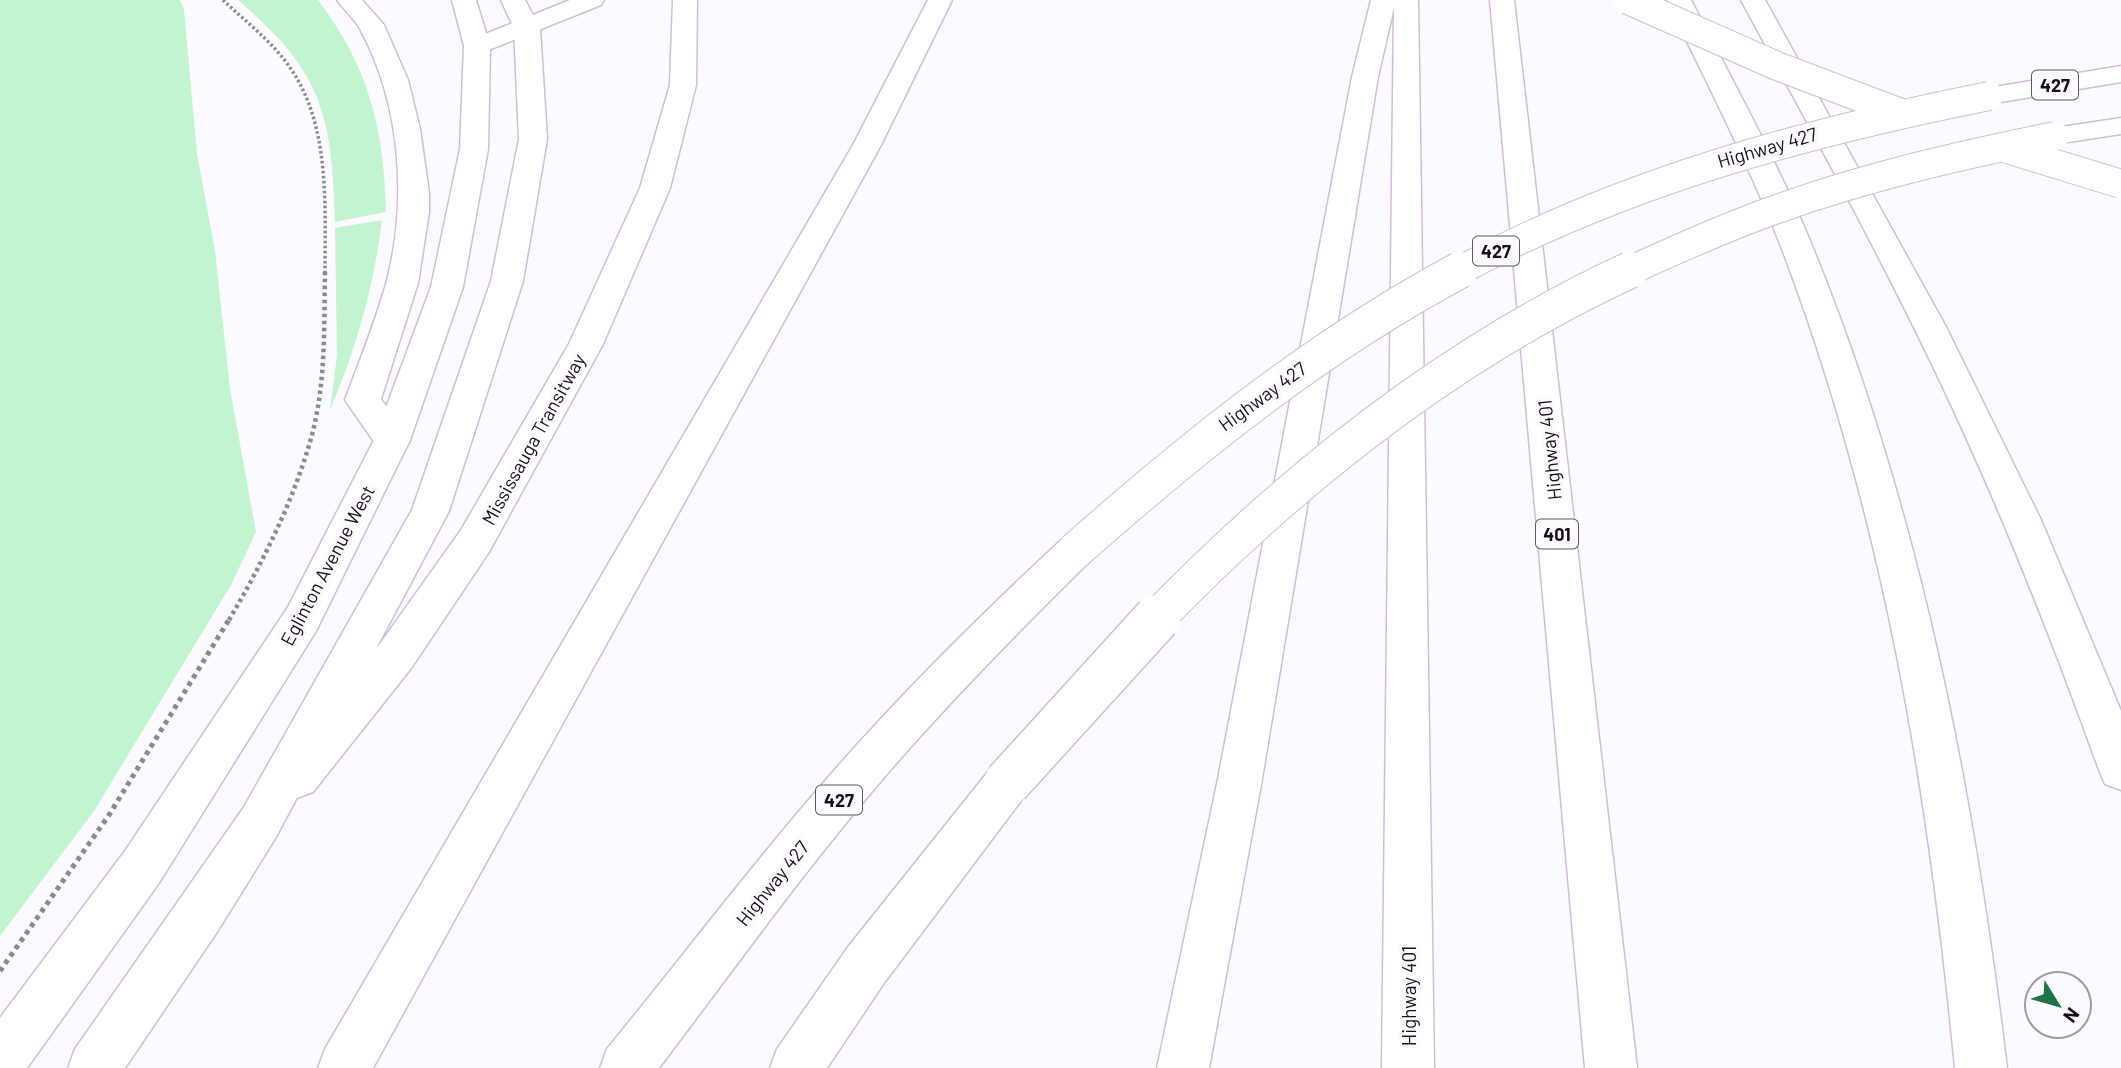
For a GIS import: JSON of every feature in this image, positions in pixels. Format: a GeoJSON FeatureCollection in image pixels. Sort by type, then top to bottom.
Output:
{"type":"FeatureCollection","features":[{"type":"Feature","properties":{"kind":"main road"},"geometry":{"type":"LineString","coordinates":[[349,0],[370,25],[395,80],[406,129],[414,193],[414,212],[402,283],[363,400],[392,440]]}},
{"type":"Feature","properties":{"kind":"main road"},"geometry":{"type":"LineString","coordinates":[[471,23],[525,9],[592,0]]}},
{"type":"Feature","properties":{"kind":"main road","name":"Mississauga Transitway"},"geometry":{"type":"LineString","coordinates":[[260,822],[397,654],[468,552],[586,344],[655,188],[683,85],[685,0]]}},
{"type":"Feature","properties":{"kind":"main road"},"geometry":{"type":"LineString","coordinates":[[344,1068],[867,145],[940,0]]}},
{"type":"Feature","properties":{"kind":"main road"},"geometry":{"type":"LineString","coordinates":[[867,145],[962,0]]}},
{"type":"Feature","properties":{"kind":"main road"},"geometry":{"type":"LineString","coordinates":[[1183,1068],[1240,779],[1365,77],[1383,0]]}},
{"type":"Feature","properties":{"kind":"main road","name":"Highway 401"},"geometry":{"type":"LineString","coordinates":[[1406,0],[1408,1068]]}},
{"type":"Feature","properties":{"kind":"main road","name":"Highway 401"},"geometry":{"type":"LineString","coordinates":[[1502,0],[1611,1068]]}},
{"type":"Feature","properties":{"kind":"main road"},"geometry":{"type":"LineString","coordinates":[[1628,0],[1777,66],[1952,131],[2121,184]]}},
{"type":"Feature","properties":{"kind":"main road"},"geometry":{"type":"LineString","coordinates":[[1679,0],[1796,246],[1836,353],[1881,488],[1905,579],[1936,730],[1969,952],[1981,1068]]}},
{"type":"Feature","properties":{"kind":"main road"},"geometry":{"type":"LineString","coordinates":[[1753,0],[1884,237],[1955,376],[2006,484],[2121,770]]}},
{"type":"Feature","properties":{"kind":"main road"},"geometry":{"type":"LineString","coordinates":[[94,1068],[200,915],[260,822],[429,511],[507,281],[533,139],[525,9]]}},
{"type":"Feature","properties":{"kind":"main road","name":"Eglinton Avenue West"},"geometry":{"type":"LineString","coordinates":[[0,1061],[142,867],[302,619],[392,440],[447,287],[474,149],[471,23]]}},
{"type":"Feature","properties":{"kind":"main road","name":"Highway 427"},"geometry":{"type":"LineString","coordinates":[[626,1068],[791,858],[891,738],[984,639],[1075,551],[1165,471],[1252,402],[1359,328],[1418,292],[1499,249],[1591,207],[1741,153],[1846,125],[1989,96],[2121,74]]}},
{"type":"Feature","properties":{"kind":"main road"},"geometry":{"type":"LineString","coordinates":[[796,1068],[866,965],[1007,783],[1117,658],[1219,556],[1317,470],[1412,399],[1504,339],[1595,288],[1686,245],[1776,209],[1933,162],[2054,136],[2121,126]]}},
{"type":"Feature","properties":{"kind":"path"},"geometry":{"type":"LineString","coordinates":[[0,971],[109,815],[231,617],[284,515],[312,434],[324,322],[325,226],[321,149],[306,97],[291,69],[274,48],[223,0]]}},
{"type":"Feature","properties":{"kind":"green space"},"geometry":{"type":"Polygon","coordinates":[[[0,0],[180,0],[184,10],[197,154],[215,251],[230,389],[256,532],[231,585],[94,811],[0,936],[0,0]]]}},
{"type":"Feature","properties":{"kind":"green space"},"geometry":{"type":"Polygon","coordinates":[[[238,0],[318,0],[350,50],[370,100],[382,153],[386,212],[335,222],[330,151],[317,97],[305,73],[288,50],[238,0]]]}},
{"type":"Feature","properties":{"kind":"green space"},"geometry":{"type":"Polygon","coordinates":[[[382,220],[363,317],[330,410],[337,355],[335,228],[382,220]]]}}]}
